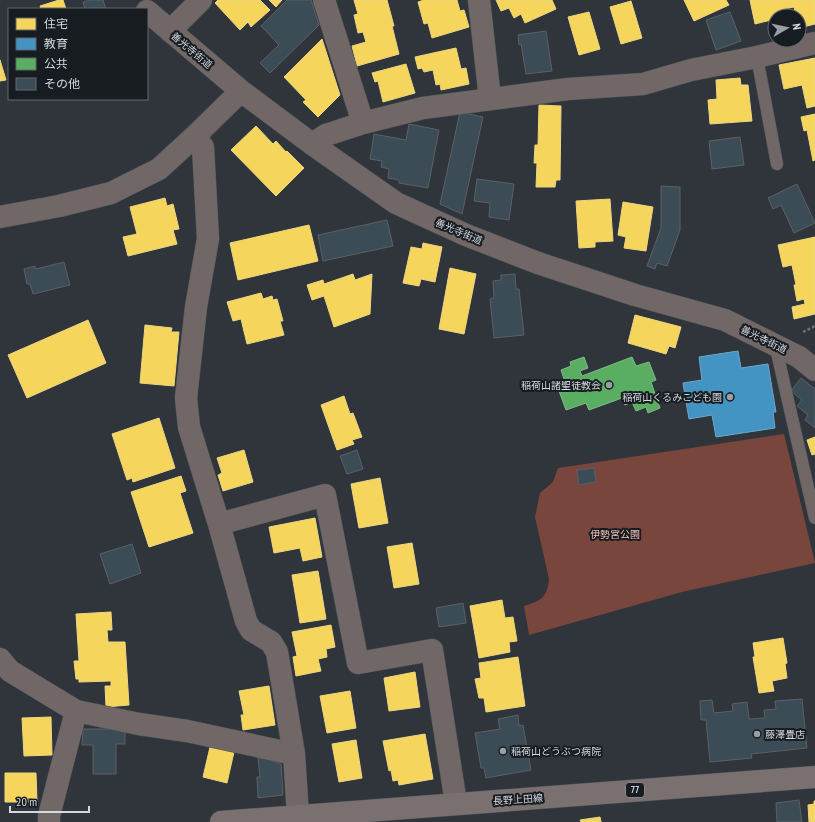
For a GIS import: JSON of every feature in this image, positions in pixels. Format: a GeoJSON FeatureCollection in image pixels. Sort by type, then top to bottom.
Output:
{"type":"FeatureCollection","features":[{"type":"Feature","properties":{"kind":"main road","name":"長野上田線"},"geometry":{"type":"LineString","coordinates":[[221,822],[815,776]]}},
{"type":"Feature","properties":{"kind":"street"},"geometry":{"type":"LineString","coordinates":[[134,0],[143,8]]}},
{"type":"Feature","properties":{"kind":"street"},"geometry":{"type":"LineString","coordinates":[[170,31],[201,0]]}},
{"type":"Feature","properties":{"kind":"street"},"geometry":{"type":"LineString","coordinates":[[324,0],[363,123]]}},
{"type":"Feature","properties":{"kind":"street"},"geometry":{"type":"LineString","coordinates":[[479,0],[490,99]]}},
{"type":"Feature","properties":{"kind":"street","name":"善光寺街道"},"geometry":{"type":"LineString","coordinates":[[148,12],[241,91],[312,144],[396,203],[466,235],[538,263],[617,289],[725,320],[799,357],[815,370]]}},
{"type":"Feature","properties":{"kind":"street"},"geometry":{"type":"LineString","coordinates":[[312,144],[326,135],[363,123],[424,108],[568,89],[643,84],[691,70],[757,58],[815,43]]}},
{"type":"Feature","properties":{"kind":"street"},"geometry":{"type":"LineString","coordinates":[[0,217],[59,206],[111,193],[159,169],[241,91]]}},
{"type":"Feature","properties":{"kind":"street"},"geometry":{"type":"LineString","coordinates":[[195,136],[203,147],[208,239],[196,307],[186,398],[189,427],[219,524],[246,621],[251,630],[271,642],[276,652],[294,754],[298,816]]}},
{"type":"Feature","properties":{"kind":"street"},"geometry":{"type":"LineString","coordinates":[[219,524],[325,495],[358,663],[432,650],[456,803]]}},
{"type":"Feature","properties":{"kind":"street"},"geometry":{"type":"LineString","coordinates":[[0,658],[10,671],[76,711],[139,724],[187,731],[294,754]]}},
{"type":"Feature","properties":{"kind":"street"},"geometry":{"type":"LineString","coordinates":[[49,822],[76,711]]}},
{"type":"Feature","properties":{"kind":"lane"},"geometry":{"type":"LineString","coordinates":[[757,58],[777,164]]}},
{"type":"Feature","properties":{"kind":"lane"},"geometry":{"type":"LineString","coordinates":[[775,344],[815,518]]}},
{"type":"Feature","properties":{"kind":"green space","name":"伊勢宮公園"},"geometry":{"type":"Polygon","coordinates":[[[784,434],[815,563],[682,592],[529,635],[524,606],[539,600],[545,595],[549,579],[535,517],[540,493],[553,482],[558,468],[784,434]]]}},
{"type":"Feature","properties":{"kind":"building: 住宅"},"geometry":{"type":"Polygon","coordinates":[[[63,0],[66,8],[41,8],[40,6],[63,0]]]}},
{"type":"Feature","properties":{"kind":"building: 住宅"},"geometry":{"type":"Polygon","coordinates":[[[218,0],[260,0],[270,10],[251,27],[248,22],[240,30],[215,3],[218,0]]]}},
{"type":"Feature","properties":{"kind":"building: 住宅"},"geometry":{"type":"Polygon","coordinates":[[[269,0],[282,0],[276,7],[269,0]]]}},
{"type":"Feature","properties":{"kind":"building: 住宅"},"geometry":{"type":"Polygon","coordinates":[[[354,0],[387,0],[399,54],[357,66],[352,46],[366,42],[363,32],[358,33],[354,15],[358,14],[354,0]]]}},
{"type":"Feature","properties":{"kind":"building: 住宅"},"geometry":{"type":"Polygon","coordinates":[[[424,0],[457,0],[460,11],[464,10],[469,27],[432,38],[428,23],[424,24],[418,2],[424,0]]]}},
{"type":"Feature","properties":{"kind":"building: 住宅"},"geometry":{"type":"Polygon","coordinates":[[[496,0],[552,0],[556,9],[525,23],[521,14],[514,18],[509,8],[501,11],[496,0]]]}},
{"type":"Feature","properties":{"kind":"building: 住宅"},"geometry":{"type":"Polygon","coordinates":[[[684,0],[726,0],[729,5],[694,21],[684,0]]]}},
{"type":"Feature","properties":{"kind":"building: 住宅"},"geometry":{"type":"Polygon","coordinates":[[[750,0],[815,0],[815,24],[807,26],[807,8],[794,7],[767,8],[767,21],[755,24],[750,0]]]}},
{"type":"Feature","properties":{"kind":"building: 住宅"},"geometry":{"type":"Polygon","coordinates":[[[631,1],[642,38],[621,44],[610,7],[631,1]]]}},
{"type":"Feature","properties":{"kind":"building: 住宅"},"geometry":{"type":"Polygon","coordinates":[[[589,12],[600,49],[579,55],[568,17],[589,12]]]}},
{"type":"Feature","properties":{"kind":"building: 住宅"},"geometry":{"type":"Polygon","coordinates":[[[322,39],[340,95],[318,117],[303,102],[306,100],[284,77],[322,39]]]}},
{"type":"Feature","properties":{"kind":"building: 住宅"},"geometry":{"type":"Polygon","coordinates":[[[456,48],[461,69],[466,68],[469,84],[441,90],[440,84],[436,85],[433,70],[424,72],[422,68],[418,69],[415,57],[456,48]]]}},
{"type":"Feature","properties":{"kind":"building: 住宅"},"geometry":{"type":"Polygon","coordinates":[[[815,58],[815,106],[807,108],[802,85],[784,89],[779,65],[815,58]]]}},
{"type":"Feature","properties":{"kind":"building: 住宅"},"geometry":{"type":"Polygon","coordinates":[[[0,60],[6,80],[0,81],[0,60]]]}},
{"type":"Feature","properties":{"kind":"building: 住宅"},"geometry":{"type":"Polygon","coordinates":[[[406,64],[415,93],[383,102],[378,81],[375,82],[372,73],[406,64]]]}},
{"type":"Feature","properties":{"kind":"building: 住宅"},"geometry":{"type":"Polygon","coordinates":[[[740,78],[741,85],[748,85],[752,121],[710,124],[708,100],[717,99],[716,80],[740,78]]]}},
{"type":"Feature","properties":{"kind":"building: 住宅"},"geometry":{"type":"Polygon","coordinates":[[[539,105],[561,106],[560,180],[556,180],[555,187],[536,187],[537,163],[534,163],[535,145],[538,145],[539,105]]]}},
{"type":"Feature","properties":{"kind":"building: 住宅"},"geometry":{"type":"Polygon","coordinates":[[[815,114],[815,160],[813,161],[807,130],[804,131],[801,117],[815,114]]]}},
{"type":"Feature","properties":{"kind":"building: 住宅"},"geometry":{"type":"Polygon","coordinates":[[[256,126],[273,144],[276,141],[304,168],[276,196],[231,150],[256,126]]]}},
{"type":"Feature","properties":{"kind":"building: 住宅"},"geometry":{"type":"Polygon","coordinates":[[[165,198],[167,206],[173,204],[179,229],[173,230],[177,244],[128,256],[123,237],[137,234],[130,207],[165,198]]]}},
{"type":"Feature","properties":{"kind":"building: 住宅"},"geometry":{"type":"Polygon","coordinates":[[[610,199],[613,241],[595,242],[595,247],[579,248],[576,201],[610,199]]]}},
{"type":"Feature","properties":{"kind":"building: 住宅"},"geometry":{"type":"Polygon","coordinates":[[[623,202],[653,207],[646,251],[624,248],[626,237],[618,235],[623,202]]]}},
{"type":"Feature","properties":{"kind":"building: 住宅"},"geometry":{"type":"Polygon","coordinates":[[[309,225],[318,261],[238,280],[230,243],[309,225]]]}},
{"type":"Feature","properties":{"kind":"building: 住宅"},"geometry":{"type":"Polygon","coordinates":[[[815,237],[815,314],[794,319],[792,307],[805,304],[804,299],[797,301],[794,285],[796,285],[792,265],[783,267],[778,245],[815,237]]]}},
{"type":"Feature","properties":{"kind":"building: 住宅"},"geometry":{"type":"Polygon","coordinates":[[[423,243],[442,247],[435,282],[421,279],[419,286],[403,283],[411,247],[422,249],[423,243]]]}},
{"type":"Feature","properties":{"kind":"building: 住宅"},"geometry":{"type":"Polygon","coordinates":[[[450,268],[476,274],[464,334],[439,329],[450,268]]]}},
{"type":"Feature","properties":{"kind":"building: 住宅"},"geometry":{"type":"Polygon","coordinates":[[[353,274],[355,280],[372,274],[370,314],[334,327],[324,296],[312,300],[307,285],[323,280],[324,284],[353,274]]]}},
{"type":"Feature","properties":{"kind":"building: 住宅"},"geometry":{"type":"Polygon","coordinates":[[[261,293],[263,299],[272,296],[273,300],[277,299],[283,321],[280,321],[284,335],[247,344],[241,319],[233,321],[227,302],[261,293]]]}},
{"type":"Feature","properties":{"kind":"building: 住宅"},"geometry":{"type":"Polygon","coordinates":[[[635,315],[681,327],[675,348],[669,346],[666,354],[628,343],[635,315]]]}},
{"type":"Feature","properties":{"kind":"building: 住宅"},"geometry":{"type":"Polygon","coordinates":[[[88,320],[106,363],[27,398],[8,355],[88,320]]]}},
{"type":"Feature","properties":{"kind":"building: 住宅"},"geometry":{"type":"Polygon","coordinates":[[[145,325],[172,328],[171,332],[179,332],[174,386],[140,383],[145,325]]]}},
{"type":"Feature","properties":{"kind":"building: 住宅"},"geometry":{"type":"Polygon","coordinates":[[[344,396],[350,414],[353,413],[362,437],[352,440],[354,444],[337,450],[321,405],[344,396]]]}},
{"type":"Feature","properties":{"kind":"building: 住宅"},"geometry":{"type":"Polygon","coordinates":[[[159,418],[175,468],[133,482],[132,478],[127,480],[112,434],[159,418]]]}},
{"type":"Feature","properties":{"kind":"building: 住宅"},"geometry":{"type":"Polygon","coordinates":[[[815,437],[815,454],[812,455],[807,440],[815,437]]]}},
{"type":"Feature","properties":{"kind":"building: 住宅"},"geometry":{"type":"Polygon","coordinates":[[[244,450],[253,482],[223,491],[218,475],[222,473],[217,458],[244,450]]]}},
{"type":"Feature","properties":{"kind":"building: 住宅"},"geometry":{"type":"Polygon","coordinates":[[[181,476],[186,491],[180,493],[193,533],[149,547],[131,492],[181,476]]]}},
{"type":"Feature","properties":{"kind":"building: 住宅"},"geometry":{"type":"Polygon","coordinates":[[[380,478],[388,523],[359,528],[351,484],[380,478]]]}},
{"type":"Feature","properties":{"kind":"building: 住宅"},"geometry":{"type":"Polygon","coordinates":[[[315,518],[322,557],[303,561],[300,548],[274,553],[269,527],[315,518]]]}},
{"type":"Feature","properties":{"kind":"building: 住宅"},"geometry":{"type":"Polygon","coordinates":[[[412,543],[419,584],[394,588],[387,547],[412,543]]]}},
{"type":"Feature","properties":{"kind":"building: 住宅"},"geometry":{"type":"Polygon","coordinates":[[[318,571],[326,619],[300,623],[292,575],[318,571]]]}},
{"type":"Feature","properties":{"kind":"building: 住宅"},"geometry":{"type":"Polygon","coordinates":[[[502,600],[505,618],[513,617],[517,641],[509,642],[510,652],[479,658],[470,606],[502,600]]]}},
{"type":"Feature","properties":{"kind":"building: 住宅"},"geometry":{"type":"Polygon","coordinates":[[[111,612],[112,630],[107,630],[108,642],[125,642],[129,705],[106,707],[105,686],[111,686],[111,681],[79,682],[79,679],[76,679],[74,661],[79,661],[76,614],[111,612]]]}},
{"type":"Feature","properties":{"kind":"building: 住宅"},"geometry":{"type":"Polygon","coordinates":[[[331,625],[335,647],[326,649],[327,657],[318,659],[321,671],[296,676],[293,657],[297,656],[292,632],[331,625]]]}},
{"type":"Feature","properties":{"kind":"building: 住宅"},"geometry":{"type":"Polygon","coordinates":[[[783,638],[787,663],[785,664],[787,678],[772,681],[774,691],[759,693],[753,657],[755,657],[753,643],[783,638]]]}},
{"type":"Feature","properties":{"kind":"building: 住宅"},"geometry":{"type":"Polygon","coordinates":[[[518,657],[525,706],[486,712],[484,698],[479,698],[475,679],[481,678],[479,663],[518,657]]]}},
{"type":"Feature","properties":{"kind":"building: 住宅"},"geometry":{"type":"Polygon","coordinates":[[[415,672],[420,707],[389,711],[384,678],[415,672]]]}},
{"type":"Feature","properties":{"kind":"building: 住宅"},"geometry":{"type":"Polygon","coordinates":[[[269,686],[275,725],[243,730],[241,715],[244,715],[239,691],[269,686]]]}},
{"type":"Feature","properties":{"kind":"building: 住宅"},"geometry":{"type":"Polygon","coordinates":[[[350,691],[356,728],[327,733],[320,696],[350,691]]]}},
{"type":"Feature","properties":{"kind":"building: 住宅"},"geometry":{"type":"Polygon","coordinates":[[[51,717],[52,755],[24,756],[22,718],[51,717]]]}},
{"type":"Feature","properties":{"kind":"building: 住宅"},"geometry":{"type":"Polygon","coordinates":[[[425,734],[433,779],[399,785],[398,780],[393,781],[391,770],[389,771],[383,741],[425,734]]]}},
{"type":"Feature","properties":{"kind":"building: 住宅"},"geometry":{"type":"Polygon","coordinates":[[[356,740],[362,778],[339,782],[332,744],[356,740]]]}},
{"type":"Feature","properties":{"kind":"building: 住宅"},"geometry":{"type":"Polygon","coordinates":[[[210,747],[234,752],[227,783],[203,777],[210,747]]]}},
{"type":"Feature","properties":{"kind":"building: 住宅"},"geometry":{"type":"Polygon","coordinates":[[[5,773],[36,773],[37,802],[5,802],[5,773]]]}},
{"type":"Feature","properties":{"kind":"building: 住宅"},"geometry":{"type":"Polygon","coordinates":[[[814,801],[815,822],[809,822],[808,805],[814,804],[814,801]]]}},
{"type":"Feature","properties":{"kind":"building: 住宅"},"geometry":{"type":"Polygon","coordinates":[[[600,817],[601,822],[581,822],[580,820],[600,817]]]}},
{"type":"Feature","properties":{"kind":"building: 教育","name":"稲荷山くるみこども園"},"geometry":{"type":"Polygon","coordinates":[[[738,351],[741,368],[768,364],[776,412],[773,412],[775,428],[716,437],[712,415],[689,419],[683,383],[702,380],[699,357],[738,351]]]}},
{"type":"Feature","properties":{"kind":"building: 公共","name":"稲荷山諸聖徒教会"},"geometry":{"type":"Polygon","coordinates":[[[584,357],[588,368],[580,371],[582,376],[632,357],[636,366],[649,362],[656,380],[651,382],[660,408],[648,413],[646,407],[636,411],[632,402],[625,405],[622,398],[589,410],[586,403],[566,410],[559,391],[567,388],[561,370],[571,366],[570,362],[584,357]]]}},
{"type":"Feature","properties":{"kind":"building: その他"},"geometry":{"type":"Polygon","coordinates":[[[90,0],[103,0],[106,8],[85,8],[83,2],[90,0]]]}},
{"type":"Feature","properties":{"kind":"building: その他"},"geometry":{"type":"Polygon","coordinates":[[[287,0],[311,0],[319,25],[270,73],[260,63],[279,45],[261,26],[287,0]]]}},
{"type":"Feature","properties":{"kind":"building: その他"},"geometry":{"type":"Polygon","coordinates":[[[730,12],[741,41],[716,50],[706,20],[730,12]]]}},
{"type":"Feature","properties":{"kind":"building: その他"},"geometry":{"type":"Polygon","coordinates":[[[546,31],[552,71],[526,74],[518,35],[546,31]]]}},
{"type":"Feature","properties":{"kind":"building: その他"},"geometry":{"type":"Polygon","coordinates":[[[460,112],[483,117],[462,214],[440,204],[460,112]]]}},
{"type":"Feature","properties":{"kind":"building: その他"},"geometry":{"type":"Polygon","coordinates":[[[409,124],[439,130],[428,188],[399,183],[399,180],[388,178],[389,169],[381,167],[382,161],[370,159],[374,134],[406,140],[409,124]]]}},
{"type":"Feature","properties":{"kind":"building: その他"},"geometry":{"type":"Polygon","coordinates":[[[740,137],[744,165],[712,169],[709,141],[740,137]]]}},
{"type":"Feature","properties":{"kind":"building: その他"},"geometry":{"type":"Polygon","coordinates":[[[477,179],[514,184],[509,220],[489,217],[490,203],[474,201],[477,179]]]}},
{"type":"Feature","properties":{"kind":"building: その他"},"geometry":{"type":"Polygon","coordinates":[[[797,184],[815,223],[794,233],[781,205],[773,209],[768,198],[797,184]]]}},
{"type":"Feature","properties":{"kind":"building: その他"},"geometry":{"type":"Polygon","coordinates":[[[661,186],[680,187],[680,230],[667,266],[657,263],[655,269],[647,266],[661,228],[661,186]]]}},
{"type":"Feature","properties":{"kind":"building: その他"},"geometry":{"type":"Polygon","coordinates":[[[387,220],[393,246],[323,261],[318,235],[387,220]]]}},
{"type":"Feature","properties":{"kind":"building: その他"},"geometry":{"type":"Polygon","coordinates":[[[64,262],[70,285],[33,294],[30,284],[27,284],[24,269],[35,266],[36,269],[64,262]]]}},
{"type":"Feature","properties":{"kind":"building: その他"},"geometry":{"type":"Polygon","coordinates":[[[515,274],[516,289],[519,289],[524,335],[494,338],[490,299],[494,298],[493,281],[501,280],[501,275],[515,274]]]}},
{"type":"Feature","properties":{"kind":"building: その他"},"geometry":{"type":"Polygon","coordinates":[[[801,378],[815,389],[815,428],[805,420],[808,415],[797,406],[802,400],[791,391],[801,378]]]}},
{"type":"Feature","properties":{"kind":"building: その他"},"geometry":{"type":"Polygon","coordinates":[[[357,450],[363,469],[347,474],[340,456],[357,450]]]}},
{"type":"Feature","properties":{"kind":"building: その他"},"geometry":{"type":"Polygon","coordinates":[[[594,468],[596,482],[579,485],[577,470],[594,468]]]}},
{"type":"Feature","properties":{"kind":"building: その他"},"geometry":{"type":"Polygon","coordinates":[[[132,544],[141,573],[110,584],[100,554],[132,544]]]}},
{"type":"Feature","properties":{"kind":"building: その他"},"geometry":{"type":"Polygon","coordinates":[[[463,603],[466,623],[439,627],[436,608],[463,603]]]}},
{"type":"Feature","properties":{"kind":"building: その他","name":"藤澤畳店"},"geometry":{"type":"Polygon","coordinates":[[[802,699],[807,748],[751,754],[752,758],[710,762],[706,720],[701,720],[700,701],[712,700],[714,713],[733,711],[732,704],[747,702],[749,719],[765,718],[764,710],[776,709],[775,701],[802,699]]]}},
{"type":"Feature","properties":{"kind":"building: その他","name":"稲荷山どうぶつ病院"},"geometry":{"type":"Polygon","coordinates":[[[518,715],[519,726],[523,725],[531,770],[486,778],[484,768],[481,768],[475,733],[500,729],[498,719],[518,715]]]}},
{"type":"Feature","properties":{"kind":"building: その他"},"geometry":{"type":"Polygon","coordinates":[[[83,729],[125,729],[125,744],[116,744],[116,774],[93,774],[93,745],[82,745],[83,729]]]}},
{"type":"Feature","properties":{"kind":"building: その他"},"geometry":{"type":"Polygon","coordinates":[[[258,758],[263,758],[281,764],[283,795],[258,798],[257,777],[260,777],[258,758]]]}},
{"type":"Feature","properties":{"kind":"building: その他"},"geometry":{"type":"Polygon","coordinates":[[[799,800],[802,822],[777,822],[776,803],[799,800]]]}},
{"type":"Feature","properties":{"kind":"place","name":"稲荷山諸聖徒教会"},"geometry":{"type":"Point","coordinates":[609,385]}},
{"type":"Feature","properties":{"kind":"place","name":"稲荷山くるみこども園"},"geometry":{"type":"Point","coordinates":[730,397]}},
{"type":"Feature","properties":{"kind":"place","name":"藤澤畳店"},"geometry":{"type":"Point","coordinates":[757,734]}},
{"type":"Feature","properties":{"kind":"place","name":"稲荷山どうぶつ病院"},"geometry":{"type":"Point","coordinates":[503,751]}}]}
